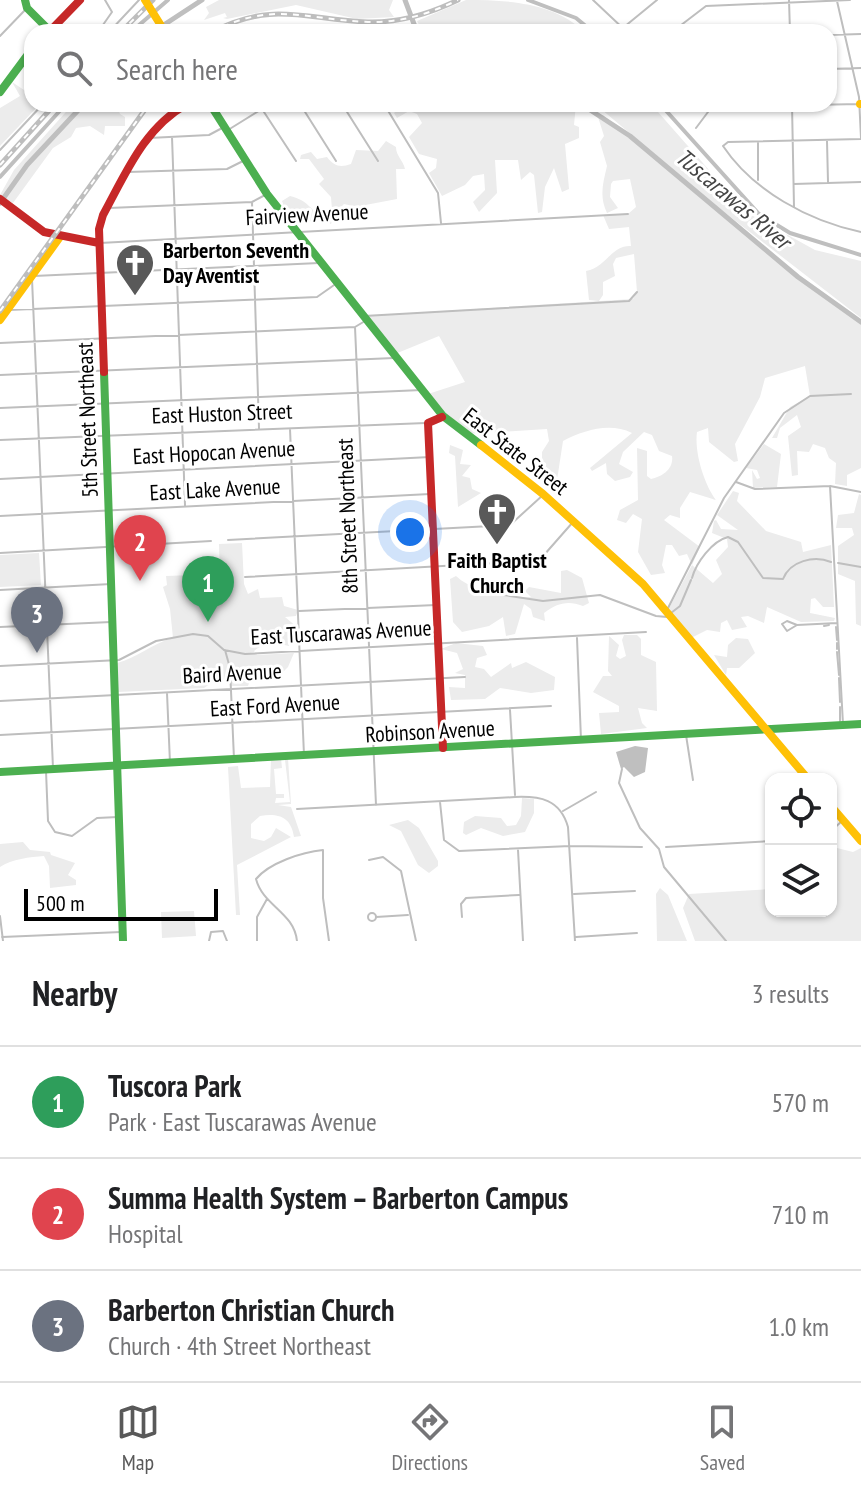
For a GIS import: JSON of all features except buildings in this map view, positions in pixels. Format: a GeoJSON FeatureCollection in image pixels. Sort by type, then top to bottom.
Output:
{"type":"FeatureCollection","features":[{"type":"Feature","properties":{"kind":"main road"},"geometry":{"type":"LineString","coordinates":[[57,24],[80,0]]}},
{"type":"Feature","properties":{"kind":"main road"},"geometry":{"type":"LineString","coordinates":[[145,0],[159,24]]}},
{"type":"Feature","properties":{"kind":"main road"},"geometry":{"type":"LineString","coordinates":[[26,4],[42,24]]}},
{"type":"Feature","properties":{"kind":"main road"},"geometry":{"type":"LineString","coordinates":[[2,86],[24,59]]}},
{"type":"Feature","properties":{"kind":"main road","name":"5th Street Northeast"},"geometry":{"type":"LineString","coordinates":[[122,936],[100,225],[148,138],[168,112]]}},
{"type":"Feature","properties":{"kind":"main road","name":"East State Street"},"geometry":{"type":"LineString","coordinates":[[215,112],[267,194],[443,416],[543,494],[643,584],[803,773]]}},
{"type":"Feature","properties":{"kind":"main road","name":"Fairview Avenue"},"geometry":{"type":"LineString","coordinates":[[2,200],[44,232],[99,243]]}},
{"type":"Feature","properties":{"kind":"main road"},"geometry":{"type":"LineString","coordinates":[[0,320],[60,237]]}},
{"type":"Feature","properties":{"kind":"main road","name":"East Huston Street"},"geometry":{"type":"LineString","coordinates":[[428,423],[443,416]]}},
{"type":"Feature","properties":{"kind":"main road"},"geometry":{"type":"LineString","coordinates":[[428,423],[443,748]]}},
{"type":"Feature","properties":{"kind":"main road","name":"Robinson Avenue"},"geometry":{"type":"LineString","coordinates":[[0,772],[861,724]]}},
{"type":"Feature","properties":{"kind":"main road"},"geometry":{"type":"LineString","coordinates":[[837,813],[861,841]]}},
{"type":"Feature","properties":{"kind":"street"},"geometry":{"type":"LineString","coordinates":[[104,24],[112,12],[105,0]]}},
{"type":"Feature","properties":{"kind":"street"},"geometry":{"type":"LineString","coordinates":[[116,24],[139,0]]}},
{"type":"Feature","properties":{"kind":"street"},"geometry":{"type":"LineString","coordinates":[[593,0],[619,24]]}},
{"type":"Feature","properties":{"kind":"street"},"geometry":{"type":"LineString","coordinates":[[628,24],[657,0]]}},
{"type":"Feature","properties":{"kind":"street"},"geometry":{"type":"LineString","coordinates":[[705,0],[706,6]]}},
{"type":"Feature","properties":{"kind":"street"},"geometry":{"type":"LineString","coordinates":[[837,0],[860,104],[861,138],[723,144],[724,149],[758,182],[794,207],[861,232]]}},
{"type":"Feature","properties":{"kind":"street"},"geometry":{"type":"LineString","coordinates":[[682,24],[706,6],[850,0]]}},
{"type":"Feature","properties":{"kind":"street"},"geometry":{"type":"LineString","coordinates":[[789,1],[790,24]]}},
{"type":"Feature","properties":{"kind":"street"},"geometry":{"type":"LineString","coordinates":[[0,36],[26,4]]}},
{"type":"Feature","properties":{"kind":"street"},"geometry":{"type":"LineString","coordinates":[[837,35],[861,34]]}},
{"type":"Feature","properties":{"kind":"street"},"geometry":{"type":"LineString","coordinates":[[837,69],[861,68]]}},
{"type":"Feature","properties":{"kind":"street"},"geometry":{"type":"LineString","coordinates":[[837,104],[860,104]]}},
{"type":"Feature","properties":{"kind":"street"},"geometry":{"type":"LineString","coordinates":[[0,150],[36,112]]}},
{"type":"Feature","properties":{"kind":"street"},"geometry":{"type":"LineString","coordinates":[[148,138],[209,135],[256,112]]}},
{"type":"Feature","properties":{"kind":"street"},"geometry":{"type":"LineString","coordinates":[[264,112],[296,161]]}},
{"type":"Feature","properties":{"kind":"street"},"geometry":{"type":"LineString","coordinates":[[305,112],[336,161]]}},
{"type":"Feature","properties":{"kind":"street"},"geometry":{"type":"LineString","coordinates":[[347,112],[378,161]]}},
{"type":"Feature","properties":{"kind":"street"},"geometry":{"type":"LineString","coordinates":[[389,112],[438,193],[441,225]]}},
{"type":"Feature","properties":{"kind":"street"},"geometry":{"type":"LineString","coordinates":[[696,128],[708,112]]}},
{"type":"Feature","properties":{"kind":"street"},"geometry":{"type":"LineString","coordinates":[[792,112],[794,207]]}},
{"type":"Feature","properties":{"kind":"street"},"geometry":{"type":"LineString","coordinates":[[172,137],[185,506]]}},
{"type":"Feature","properties":{"kind":"street"},"geometry":{"type":"LineString","coordinates":[[827,140],[828,183]]}},
{"type":"Feature","properties":{"kind":"street"},"geometry":{"type":"LineString","coordinates":[[758,141],[758,182]]}},
{"type":"Feature","properties":{"kind":"street"},"geometry":{"type":"LineString","coordinates":[[128,172],[227,169],[245,160]]}},
{"type":"Feature","properties":{"kind":"street"},"geometry":{"type":"LineString","coordinates":[[793,184],[861,182]]}},
{"type":"Feature","properties":{"kind":"street"},"geometry":{"type":"LineString","coordinates":[[108,208],[252,202],[267,194]]}},
{"type":"Feature","properties":{"kind":"street"},"geometry":{"type":"LineString","coordinates":[[252,202],[259,429]]}},
{"type":"Feature","properties":{"kind":"street","name":"Fairview Avenue"},"geometry":{"type":"LineString","coordinates":[[99,243],[628,214]]}},
{"type":"Feature","properties":{"kind":"street"},"geometry":{"type":"LineString","coordinates":[[119,817],[97,818],[72,836],[55,832],[48,821],[52,733],[38,477],[32,277],[321,262]]}},
{"type":"Feature","properties":{"kind":"street"},"geometry":{"type":"LineString","coordinates":[[8,310],[320,297],[337,283]]}},
{"type":"Feature","properties":{"kind":"street"},"geometry":{"type":"LineString","coordinates":[[0,343],[355,327],[364,318],[629,301],[637,292]]}},
{"type":"Feature","properties":{"kind":"street","name":"8th Street Northeast"},"geometry":{"type":"LineString","coordinates":[[355,327],[376,805]]}},
{"type":"Feature","properties":{"kind":"street"},"geometry":{"type":"LineString","coordinates":[[0,375],[395,357]]}},
{"type":"Feature","properties":{"kind":"street"},"geometry":{"type":"LineString","coordinates":[[0,408],[422,390]]}},
{"type":"Feature","properties":{"kind":"street"},"geometry":{"type":"LineString","coordinates":[[666,611],[735,481],[792,406],[815,395],[851,394]]}},
{"type":"Feature","properties":{"kind":"street","name":"East Huston Street"},"geometry":{"type":"LineString","coordinates":[[0,440],[428,423]]}},
{"type":"Feature","properties":{"kind":"street"},"geometry":{"type":"LineString","coordinates":[[290,428],[304,756]]}},
{"type":"Feature","properties":{"kind":"street","name":"East Hopocan Avenue"},"geometry":{"type":"LineString","coordinates":[[0,479],[430,457]]}},
{"type":"Feature","properties":{"kind":"street"},"geometry":{"type":"LineString","coordinates":[[735,481],[755,489],[830,486],[861,492]]}},
{"type":"Feature","properties":{"kind":"street"},"geometry":{"type":"LineString","coordinates":[[830,486],[843,725]]}},
{"type":"Feature","properties":{"kind":"street","name":"East Lake Avenue"},"geometry":{"type":"LineString","coordinates":[[0,516],[432,494]]}},
{"type":"Feature","properties":{"kind":"street"},"geometry":{"type":"LineString","coordinates":[[228,540],[511,525],[543,494]]}},
{"type":"Feature","properties":{"kind":"street"},"geometry":{"type":"LineString","coordinates":[[245,577],[534,561],[574,521]]}},
{"type":"Feature","properties":{"kind":"street"},"geometry":{"type":"LineString","coordinates":[[0,553],[211,541]]}},
{"type":"Feature","properties":{"kind":"street"},"geometry":{"type":"LineString","coordinates":[[0,590],[111,584]]}},
{"type":"Feature","properties":{"kind":"street"},"geometry":{"type":"LineString","coordinates":[[298,611],[436,605]]}},
{"type":"Feature","properties":{"kind":"street"},"geometry":{"type":"LineString","coordinates":[[0,627],[112,621]]}},
{"type":"Feature","properties":{"kind":"street"},"geometry":{"type":"LineString","coordinates":[[797,625],[838,623]]}},
{"type":"Feature","properties":{"kind":"street","name":"East Tuscarawas Avenue"},"geometry":{"type":"LineString","coordinates":[[0,666],[113,660],[130,657],[156,641],[189,634],[208,636],[224,650],[245,654],[646,632]]}},
{"type":"Feature","properties":{"kind":"street"},"geometry":{"type":"LineString","coordinates":[[577,636],[581,741]]}},
{"type":"Feature","properties":{"kind":"street"},"geometry":{"type":"LineString","coordinates":[[224,650],[231,689],[234,760]]}},
{"type":"Feature","properties":{"kind":"street","name":"Baird Avenue"},"geometry":{"type":"LineString","coordinates":[[0,701],[465,677]]}},
{"type":"Feature","properties":{"kind":"street"},"geometry":{"type":"LineString","coordinates":[[167,692],[170,764]]}},
{"type":"Feature","properties":{"kind":"street","name":"East Ford Avenue"},"geometry":{"type":"LineString","coordinates":[[0,735],[551,706]]}},
{"type":"Feature","properties":{"kind":"street"},"geometry":{"type":"LineString","coordinates":[[510,708],[515,797]]}},
{"type":"Feature","properties":{"kind":"street"},"geometry":{"type":"LineString","coordinates":[[686,734],[693,780]]}},
{"type":"Feature","properties":{"kind":"street"},"geometry":{"type":"LineString","coordinates":[[562,812],[586,794],[596,792]]}},
{"type":"Feature","properties":{"kind":"street"},"geometry":{"type":"LineString","coordinates":[[297,809],[541,797],[562,812],[570,846],[575,939],[637,933]]}},
{"type":"Feature","properties":{"kind":"street"},"geometry":{"type":"LineString","coordinates":[[439,801],[442,835],[454,850],[642,847]]}},
{"type":"Feature","properties":{"kind":"street"},"geometry":{"type":"LineString","coordinates":[[837,826],[843,820]]}},
{"type":"Feature","properties":{"kind":"street"},"geometry":{"type":"LineString","coordinates":[[666,847],[765,841]]}},
{"type":"Feature","properties":{"kind":"street"},"geometry":{"type":"LineString","coordinates":[[518,849],[523,941]]}},
{"type":"Feature","properties":{"kind":"street"},"geometry":{"type":"LineString","coordinates":[[297,941],[290,919],[267,899],[256,879],[302,852],[325,853],[323,895],[329,941]]}},
{"type":"Feature","properties":{"kind":"street"},"geometry":{"type":"LineString","coordinates":[[369,860],[383,857],[398,867],[405,881],[416,941]]}},
{"type":"Feature","properties":{"kind":"street"},"geometry":{"type":"LineString","coordinates":[[572,894],[635,891]]}},
{"type":"Feature","properties":{"kind":"street"},"geometry":{"type":"LineString","coordinates":[[462,917],[461,904],[466,898],[520,895]]}},
{"type":"Feature","properties":{"kind":"street"},"geometry":{"type":"LineString","coordinates":[[257,941],[257,917],[267,899]]}},
{"type":"Feature","properties":{"kind":"street"},"geometry":{"type":"LineString","coordinates":[[376,917],[409,915]]}},
{"type":"Feature","properties":{"kind":"street"},"geometry":{"type":"LineString","coordinates":[[0,916],[2,939],[122,936]]}},
{"type":"Feature","properties":{"kind":"street"},"geometry":{"type":"LineString","coordinates":[[209,941],[211,932],[223,931],[227,941]]}},
{"type":"Feature","properties":{"kind":"shaded area"},"geometry":{"type":"Polygon","coordinates":[[[219,0],[393,0],[389,10],[394,17],[357,19],[296,5],[227,19],[223,18],[227,17],[225,13],[204,20],[209,13],[206,7],[219,0]]]}},
{"type":"Feature","properties":{"kind":"shaded area"},"geometry":{"type":"Polygon","coordinates":[[[466,0],[529,5],[559,14],[575,24],[419,24],[417,21],[466,0]]]}},
{"type":"Feature","properties":{"kind":"shaded area"},"geometry":{"type":"Polygon","coordinates":[[[12,82],[24,90],[24,112],[32,112],[0,146],[0,108],[20,96],[12,82]]]}},
{"type":"Feature","properties":{"kind":"shaded area"},"geometry":{"type":"Polygon","coordinates":[[[66,112],[119,112],[125,117],[125,126],[105,126],[104,135],[90,126],[76,128],[71,137],[53,148],[13,203],[0,195],[14,170],[66,112]]]}},
{"type":"Feature","properties":{"kind":"shaded area"},"geometry":{"type":"Polygon","coordinates":[[[395,112],[407,112],[397,118],[395,112]]]}},
{"type":"Feature","properties":{"kind":"shaded area"},"geometry":{"type":"Polygon","coordinates":[[[412,112],[575,112],[574,125],[579,127],[579,138],[565,144],[569,189],[562,192],[554,168],[545,187],[542,212],[538,213],[534,175],[530,172],[521,180],[518,160],[495,160],[497,193],[479,212],[473,202],[485,190],[484,174],[473,176],[465,185],[442,196],[429,173],[436,168],[437,159],[419,154],[409,137],[422,123],[417,114],[412,112]]]}},
{"type":"Feature","properties":{"kind":"shaded area"},"geometry":{"type":"Polygon","coordinates":[[[605,112],[658,112],[746,212],[815,250],[861,261],[861,318],[715,205],[605,112]]]}},
{"type":"Feature","properties":{"kind":"shaded area"},"geometry":{"type":"Polygon","coordinates":[[[603,115],[798,277],[861,322],[861,468],[847,475],[847,486],[835,484],[836,463],[829,458],[825,448],[813,444],[809,452],[797,451],[798,475],[792,476],[788,436],[801,427],[797,415],[780,428],[777,438],[772,438],[790,407],[810,396],[805,366],[765,378],[760,397],[735,444],[738,461],[734,462],[709,442],[708,428],[697,432],[701,469],[716,500],[690,492],[680,508],[680,518],[670,515],[664,520],[700,547],[692,565],[687,554],[679,556],[672,545],[666,545],[662,565],[665,573],[651,575],[638,552],[642,519],[633,514],[626,523],[617,520],[620,510],[638,500],[637,448],[647,451],[647,476],[651,479],[663,474],[671,465],[672,456],[659,451],[652,435],[644,432],[623,452],[619,464],[633,472],[630,477],[615,481],[607,474],[606,463],[592,471],[590,468],[632,433],[606,428],[571,437],[563,441],[557,480],[542,463],[542,452],[549,441],[547,429],[465,434],[428,394],[465,382],[439,336],[395,354],[363,316],[633,299],[637,292],[634,254],[616,258],[613,264],[615,276],[603,282],[603,295],[599,301],[589,300],[586,271],[599,266],[618,249],[631,246],[629,227],[609,229],[603,215],[628,214],[636,207],[630,179],[613,181],[610,197],[618,208],[607,213],[602,190],[607,166],[600,142],[604,136],[598,117],[603,115]]]}},
{"type":"Feature","properties":{"kind":"shaded area"},"geometry":{"type":"Polygon","coordinates":[[[386,141],[396,147],[405,169],[396,169],[397,199],[360,206],[360,215],[353,206],[344,204],[334,214],[331,224],[320,218],[306,223],[304,215],[284,206],[282,201],[290,196],[325,218],[332,210],[331,197],[319,184],[324,179],[309,159],[300,159],[301,155],[311,152],[317,159],[327,157],[335,164],[344,166],[351,164],[356,150],[378,151],[386,141]]]}},
{"type":"Feature","properties":{"kind":"shaded area"},"geometry":{"type":"Polygon","coordinates":[[[764,444],[781,454],[777,487],[753,488],[752,470],[757,479],[760,478],[757,470],[746,468],[764,444]]]}},
{"type":"Feature","properties":{"kind":"shaded area"},"geometry":{"type":"Polygon","coordinates":[[[450,445],[463,450],[460,464],[471,465],[462,476],[470,478],[472,489],[481,493],[458,507],[455,456],[449,453],[450,445]]]}},
{"type":"Feature","properties":{"kind":"shaded area"},"geometry":{"type":"Polygon","coordinates":[[[733,491],[739,493],[737,501],[766,531],[801,542],[803,552],[831,545],[834,607],[823,607],[815,598],[811,599],[810,613],[835,618],[834,621],[801,622],[767,607],[764,623],[748,616],[741,617],[747,627],[732,630],[727,620],[721,623],[720,632],[707,630],[691,638],[668,610],[692,565],[713,583],[722,574],[716,560],[728,547],[727,539],[712,533],[714,521],[721,529],[738,530],[717,515],[733,491]]]}},
{"type":"Feature","properties":{"kind":"shaded area"},"geometry":{"type":"Polygon","coordinates":[[[859,494],[861,626],[856,624],[855,581],[838,574],[838,546],[854,535],[852,528],[836,528],[838,515],[854,513],[859,494]]]}},
{"type":"Feature","properties":{"kind":"shaded area"},"geometry":{"type":"Polygon","coordinates":[[[242,543],[244,584],[248,594],[258,589],[260,598],[282,597],[284,606],[298,610],[296,616],[285,617],[297,627],[289,646],[271,644],[254,651],[257,655],[294,653],[288,667],[274,681],[252,674],[248,686],[230,686],[229,679],[217,679],[204,688],[118,692],[117,663],[173,638],[170,609],[163,587],[167,585],[166,576],[220,574],[219,544],[242,543]]]}},
{"type":"Feature","properties":{"kind":"shaded area"},"geometry":{"type":"Polygon","coordinates":[[[39,553],[41,585],[0,587],[0,555],[39,553]]]}},
{"type":"Feature","properties":{"kind":"shaded area"},"geometry":{"type":"Polygon","coordinates":[[[567,570],[582,578],[589,603],[583,606],[572,603],[558,605],[544,613],[545,621],[533,617],[531,609],[524,604],[515,634],[506,636],[503,617],[489,626],[462,632],[453,622],[450,579],[456,576],[491,593],[531,597],[525,591],[529,587],[561,593],[561,571],[567,570]]]}},
{"type":"Feature","properties":{"kind":"shaded area"},"geometry":{"type":"Polygon","coordinates":[[[624,635],[637,635],[641,639],[641,655],[656,662],[657,711],[638,708],[642,723],[647,728],[601,734],[599,713],[619,712],[619,706],[593,692],[603,676],[612,676],[608,671],[609,636],[619,645],[616,656],[620,659],[626,656],[622,640],[624,635]]]}},
{"type":"Feature","properties":{"kind":"shaded area"},"geometry":{"type":"Polygon","coordinates":[[[736,638],[748,639],[755,653],[739,668],[727,668],[726,675],[714,655],[727,657],[728,645],[736,638]]]}},
{"type":"Feature","properties":{"kind":"shaded area"},"geometry":{"type":"Polygon","coordinates":[[[456,643],[483,646],[487,655],[477,658],[475,667],[484,669],[491,677],[511,663],[512,668],[526,662],[555,677],[554,690],[531,693],[500,688],[485,699],[451,700],[449,687],[465,688],[465,675],[455,673],[463,669],[457,653],[441,649],[456,643]]]}},
{"type":"Feature","properties":{"kind":"shaded area"},"geometry":{"type":"Polygon","coordinates":[[[635,746],[648,748],[645,772],[634,777],[624,767],[621,769],[616,752],[635,746]]]}},
{"type":"Feature","properties":{"kind":"shaded area"},"geometry":{"type":"Polygon","coordinates":[[[281,758],[282,768],[274,769],[276,794],[284,794],[284,798],[276,798],[275,803],[290,802],[285,760],[288,758],[291,804],[278,805],[291,807],[301,836],[294,837],[287,821],[278,816],[260,816],[251,824],[251,838],[264,841],[271,837],[276,828],[291,837],[237,865],[240,915],[236,915],[228,767],[238,766],[241,788],[270,787],[271,759],[281,758]]]}},
{"type":"Feature","properties":{"kind":"shaded area"},"geometry":{"type":"Polygon","coordinates":[[[522,798],[534,799],[534,813],[525,832],[503,836],[481,828],[466,835],[463,833],[464,822],[475,816],[501,818],[507,826],[516,825],[521,816],[522,798]]]}},
{"type":"Feature","properties":{"kind":"shaded area"},"geometry":{"type":"Polygon","coordinates":[[[408,820],[419,828],[438,861],[438,866],[429,873],[418,865],[401,831],[389,825],[408,820]]]}},
{"type":"Feature","properties":{"kind":"shaded area"},"geometry":{"type":"Polygon","coordinates":[[[23,842],[30,850],[50,852],[75,863],[68,875],[76,880],[76,885],[50,888],[49,866],[44,856],[16,860],[0,867],[0,844],[23,842]]]}},
{"type":"Feature","properties":{"kind":"shaded area"},"geometry":{"type":"Polygon","coordinates":[[[837,848],[853,852],[861,848],[861,941],[695,941],[683,908],[689,894],[765,889],[765,917],[837,917],[837,848]]]}},
{"type":"Feature","properties":{"kind":"shaded area"},"geometry":{"type":"Polygon","coordinates":[[[660,888],[668,895],[687,941],[657,941],[656,894],[660,888]]]}},
{"type":"Feature","properties":{"kind":"shaded area"},"geometry":{"type":"Polygon","coordinates":[[[194,911],[196,936],[162,938],[161,912],[194,911]]]}},
{"type":"Feature","properties":{"kind":"waterway"},"geometry":{"type":"LineString","coordinates":[[140,24],[168,0]]}},
{"type":"Feature","properties":{"kind":"waterway","name":"Tuscarawas River"},"geometry":{"type":"LineString","coordinates":[[165,24],[202,0]]}},
{"type":"Feature","properties":{"kind":"waterway","name":"Tuscarawas River"},"geometry":{"type":"LineString","coordinates":[[405,0],[414,24]]}},
{"type":"Feature","properties":{"kind":"waterway"},"geometry":{"type":"LineString","coordinates":[[528,0],[576,18],[583,24]]}},
{"type":"Feature","properties":{"kind":"waterway"},"geometry":{"type":"LineString","coordinates":[[0,177],[59,112]]}},
{"type":"Feature","properties":{"kind":"waterway","name":"Tuscarawas River"},"geometry":{"type":"LineString","coordinates":[[0,203],[27,165],[77,112]]}},
{"type":"Feature","properties":{"kind":"waterway","name":"Tuscarawas River"},"geometry":{"type":"LineString","coordinates":[[593,112],[630,136],[798,277],[861,322]]}},
{"type":"Feature","properties":{"kind":"waterway"},"geometry":{"type":"LineString","coordinates":[[667,112],[759,214],[790,233],[861,255]]}},
{"type":"Feature","properties":{"kind":"waterway"},"geometry":{"type":"LineString","coordinates":[[692,578],[706,553],[728,537],[738,542],[763,578],[783,579],[791,568],[803,561],[817,559],[831,562]]}},
{"type":"Feature","properties":{"kind":"waterway"},"geometry":{"type":"LineString","coordinates":[[838,563],[861,567]]}},
{"type":"Feature","properties":{"kind":"waterway"},"geometry":{"type":"LineString","coordinates":[[671,613],[680,606],[691,580]]}},
{"type":"Feature","properties":{"kind":"waterway"},"geometry":{"type":"LineString","coordinates":[[470,590],[543,601],[600,595],[656,616],[667,617]]}},
{"type":"Feature","properties":{"kind":"waterway"},"geometry":{"type":"LineString","coordinates":[[824,626],[829,625]]}},
{"type":"Feature","properties":{"kind":"waterway"},"geometry":{"type":"LineString","coordinates":[[836,627],[837,640]]}},
{"type":"Feature","properties":{"kind":"waterway"},"geometry":{"type":"LineString","coordinates":[[837,643],[837,649]]}},
{"type":"Feature","properties":{"kind":"waterway"},"geometry":{"type":"LineString","coordinates":[[837,652],[839,675]]}},
{"type":"Feature","properties":{"kind":"waterway"},"geometry":{"type":"LineString","coordinates":[[839,678],[840,702]]}},
{"type":"Feature","properties":{"kind":"waterway"},"geometry":{"type":"LineString","coordinates":[[840,707],[840,721]]}},
{"type":"Feature","properties":{"kind":"waterway"},"geometry":{"type":"LineString","coordinates":[[622,769],[619,783],[640,828],[659,849],[664,867],[726,941]]}},
{"type":"Feature","properties":{"kind":"railway"},"geometry":{"type":"LineString","coordinates":[[129,24],[153,0]]}},
{"type":"Feature","properties":{"kind":"railway"},"geometry":{"type":"LineString","coordinates":[[230,24],[272,14],[346,21],[391,21],[425,13],[458,0]]}},
{"type":"Feature","properties":{"kind":"railway"},"geometry":{"type":"LineString","coordinates":[[0,165],[48,112]]}},
{"type":"Feature","properties":{"kind":"railway"},"geometry":{"type":"LineString","coordinates":[[0,311],[143,112]]}},
{"type":"Feature","properties":{"kind":"traffic: fast"},"geometry":{"type":"LineString","coordinates":[[25,0],[27,8],[43,24]]}},
{"type":"Feature","properties":{"kind":"traffic: fast"},"geometry":{"type":"LineString","coordinates":[[0,92],[24,60]]}},
{"type":"Feature","properties":{"kind":"traffic: fast"},"geometry":{"type":"LineString","coordinates":[[215,112],[267,194],[443,416],[481,445]]}},
{"type":"Feature","properties":{"kind":"traffic: fast"},"geometry":{"type":"LineString","coordinates":[[104,372],[123,941]]}},
{"type":"Feature","properties":{"kind":"traffic: fast"},"geometry":{"type":"LineString","coordinates":[[0,772],[861,724]]}},
{"type":"Feature","properties":{"kind":"traffic: slow"},"geometry":{"type":"LineString","coordinates":[[145,0],[160,24]]}},
{"type":"Feature","properties":{"kind":"traffic: slow"},"geometry":{"type":"LineString","coordinates":[[0,320],[60,237]]}},
{"type":"Feature","properties":{"kind":"traffic: slow"},"geometry":{"type":"LineString","coordinates":[[481,445],[543,494],[643,584],[803,773]]}},
{"type":"Feature","properties":{"kind":"traffic: slow"},"geometry":{"type":"LineString","coordinates":[[837,813],[861,841]]}},
{"type":"Feature","properties":{"kind":"traffic: jam"},"geometry":{"type":"LineString","coordinates":[[57,24],[80,0]]}},
{"type":"Feature","properties":{"kind":"traffic: jam"},"geometry":{"type":"LineString","coordinates":[[104,372],[99,229],[128,168],[148,139],[175,112]]}},
{"type":"Feature","properties":{"kind":"traffic: jam"},"geometry":{"type":"LineString","coordinates":[[0,199],[44,232],[99,243]]}},
{"type":"Feature","properties":{"kind":"traffic: jam"},"geometry":{"type":"LineString","coordinates":[[442,417],[428,423],[443,748]]}},
{"type":"Feature","properties":{"kind":"place","name":"Barberton Seventh Day Aventist"},"geometry":{"type":"Point","coordinates":[135,297]}},
{"type":"Feature","properties":{"kind":"place","name":"Faith Baptist Church"},"geometry":{"type":"Point","coordinates":[497,546]}},
{"type":"Feature","properties":{"kind":"place","name":"Summa Health System – Barberton Campus"},"geometry":{"type":"Point","coordinates":[140,581]}},
{"type":"Feature","properties":{"kind":"place","name":"Tuscora Park"},"geometry":{"type":"Point","coordinates":[208,622]}},
{"type":"Feature","properties":{"kind":"place","name":"Barberton Christian Church"},"geometry":{"type":"Point","coordinates":[37,653]}}]}
